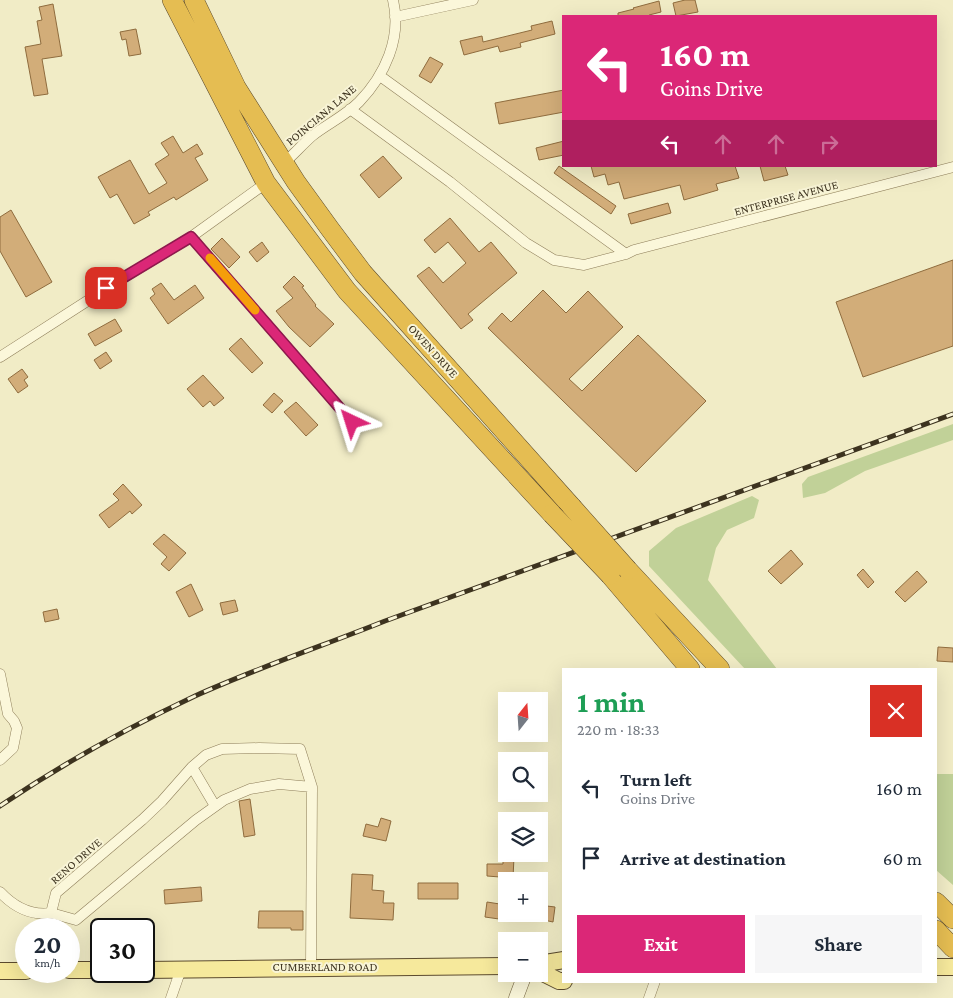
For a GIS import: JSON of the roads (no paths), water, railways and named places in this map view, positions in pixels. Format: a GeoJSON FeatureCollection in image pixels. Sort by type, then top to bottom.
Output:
{"type":"FeatureCollection","features":[{"type":"Feature","properties":{"kind":"highway","name":"OWEN DRIVE"},"geometry":{"type":"LineString","coordinates":[[172,0],[266,183],[347,291],[552,514],[619,572],[719,668]]}},
{"type":"Feature","properties":{"kind":"highway","name":"OWEN DRIVE"},"geometry":{"type":"LineString","coordinates":[[194,0],[236,87],[267,139],[296,182],[362,270],[572,507],[689,668]]}},
{"type":"Feature","properties":{"kind":"highway"},"geometry":{"type":"LineString","coordinates":[[208,70],[221,76],[265,154],[273,163],[284,163]]}},
{"type":"Feature","properties":{"kind":"highway"},"geometry":{"type":"LineString","coordinates":[[266,183],[279,178],[288,186],[340,260],[362,270]]}},
{"type":"Feature","properties":{"kind":"highway"},"geometry":{"type":"LineString","coordinates":[[937,903],[953,920]]}},
{"type":"Feature","properties":{"kind":"highway"},"geometry":{"type":"LineString","coordinates":[[937,931],[953,948]]}},
{"type":"Feature","properties":{"kind":"main road"},"geometry":{"type":"LineString","coordinates":[[548,963],[562,960]]}},
{"type":"Feature","properties":{"kind":"main road","name":"CUMBERLAND ROAD"},"geometry":{"type":"LineString","coordinates":[[155,970],[498,966]]}},
{"type":"Feature","properties":{"kind":"main road"},"geometry":{"type":"LineString","coordinates":[[0,971],[15,971]]}},
{"type":"Feature","properties":{"kind":"main road"},"geometry":{"type":"LineString","coordinates":[[548,976],[562,981]]}},
{"type":"Feature","properties":{"kind":"main road"},"geometry":{"type":"LineString","coordinates":[[516,998],[522,982]]}},
{"type":"Feature","properties":{"kind":"street","name":"POINCIANA LANE"},"geometry":{"type":"LineString","coordinates":[[284,163],[313,136],[359,102],[380,76],[393,46],[395,17],[393,0]]}},
{"type":"Feature","properties":{"kind":"street"},"geometry":{"type":"LineString","coordinates":[[395,17],[474,0]]}},
{"type":"Feature","properties":{"kind":"street"},"geometry":{"type":"LineString","coordinates":[[380,76],[626,254]]}},
{"type":"Feature","properties":{"kind":"street","name":"ENTERPRISE AVENUE"},"geometry":{"type":"LineString","coordinates":[[350,109],[450,182],[526,243],[554,260],[584,265],[626,254],[634,250],[953,167]]}},
{"type":"Feature","properties":{"kind":"street"},"geometry":{"type":"LineString","coordinates":[[0,358],[123,278],[191,237],[266,183]]}},
{"type":"Feature","properties":{"kind":"street"},"geometry":{"type":"LineString","coordinates":[[191,237],[352,422]]}},
{"type":"Feature","properties":{"kind":"street"},"geometry":{"type":"LineString","coordinates":[[0,674],[8,714],[17,728],[13,748],[0,760]]}},
{"type":"Feature","properties":{"kind":"street","name":"RENO DRIVE"},"geometry":{"type":"LineString","coordinates":[[51,913],[56,894],[142,820],[162,801],[192,767],[206,755],[222,749],[300,749],[312,787],[312,967]]}},
{"type":"Feature","properties":{"kind":"street"},"geometry":{"type":"LineString","coordinates":[[192,767],[215,806]]}},
{"type":"Feature","properties":{"kind":"street"},"geometry":{"type":"LineString","coordinates":[[0,892],[22,910],[41,915],[51,913],[76,920],[196,820],[224,800],[250,789],[279,784],[312,787]]}},
{"type":"Feature","properties":{"kind":"street"},"geometry":{"type":"LineString","coordinates":[[171,998],[181,969]]}},
{"type":"Feature","properties":{"kind":"street"},"geometry":{"type":"LineString","coordinates":[[649,998],[654,983]]}},
{"type":"Feature","properties":{"kind":"railway"},"geometry":{"type":"LineString","coordinates":[[0,806],[71,761],[120,734],[195,696],[242,676],[385,621],[953,414]]}}]}
